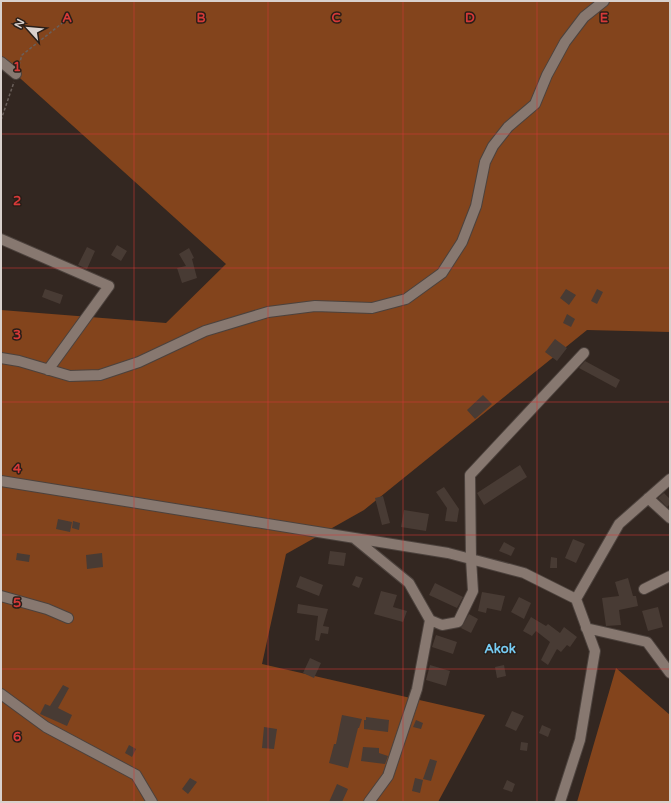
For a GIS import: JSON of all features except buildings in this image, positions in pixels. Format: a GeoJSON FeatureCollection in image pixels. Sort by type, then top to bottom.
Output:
{"type":"FeatureCollection","features":[{"type":"Feature","properties":{"kind":"street"},"geometry":{"type":"LineString","coordinates":[[1,358],[19,361],[70,376],[100,376],[139,362],[205,331],[268,312],[315,306],[372,308],[406,299],[442,273],[462,242],[476,206],[484,162],[493,146],[508,127],[535,104],[547,75],[565,42],[584,17],[604,1]]}},
{"type":"Feature","properties":{"kind":"street"},"geometry":{"type":"LineString","coordinates":[[1,62],[16,74]]}},
{"type":"Feature","properties":{"kind":"street"},"geometry":{"type":"LineString","coordinates":[[1,239],[109,286],[48,370]]}},
{"type":"Feature","properties":{"kind":"street"},"geometry":{"type":"LineString","coordinates":[[354,538],[409,583],[430,620],[442,625],[458,622],[473,591],[470,475],[584,353]]}},
{"type":"Feature","properties":{"kind":"street"},"geometry":{"type":"LineString","coordinates":[[576,599],[619,524],[670,478]]}},
{"type":"Feature","properties":{"kind":"street"},"geometry":{"type":"LineString","coordinates":[[1,481],[448,553],[524,573],[576,599],[595,651],[580,740],[560,802]]}},
{"type":"Feature","properties":{"kind":"street"},"geometry":{"type":"LineString","coordinates":[[648,498],[670,518]]}},
{"type":"Feature","properties":{"kind":"street"},"geometry":{"type":"LineString","coordinates":[[644,589],[670,576]]}},
{"type":"Feature","properties":{"kind":"street"},"geometry":{"type":"LineString","coordinates":[[1,596],[47,609],[68,618]]}},
{"type":"Feature","properties":{"kind":"street"},"geometry":{"type":"LineString","coordinates":[[369,802],[388,776],[415,696],[430,620]]}},
{"type":"Feature","properties":{"kind":"street"},"geometry":{"type":"LineString","coordinates":[[586,628],[647,642],[670,673]]}},
{"type":"Feature","properties":{"kind":"street"},"geometry":{"type":"LineString","coordinates":[[1,694],[46,727],[136,775],[152,802]]}},
{"type":"Feature","properties":{"kind":"path"},"geometry":{"type":"LineString","coordinates":[[1,120],[22,55],[70,16]]}},
{"type":"Feature","properties":{"kind":"shaded area"},"geometry":{"type":"Polygon","coordinates":[[[1,1],[670,1],[670,332],[587,330],[364,510],[286,554],[262,664],[485,715],[438,802],[1,802],[1,310],[166,323],[226,264],[1,61],[1,1]]]}},
{"type":"Feature","properties":{"kind":"shaded area"},"geometry":{"type":"Polygon","coordinates":[[[616,668],[670,715],[670,802],[577,802],[616,668]]]}},
{"type":"Feature","properties":{"kind":"district","name":"Akok"},"geometry":{"type":"Point","coordinates":[500,649]}}]}
